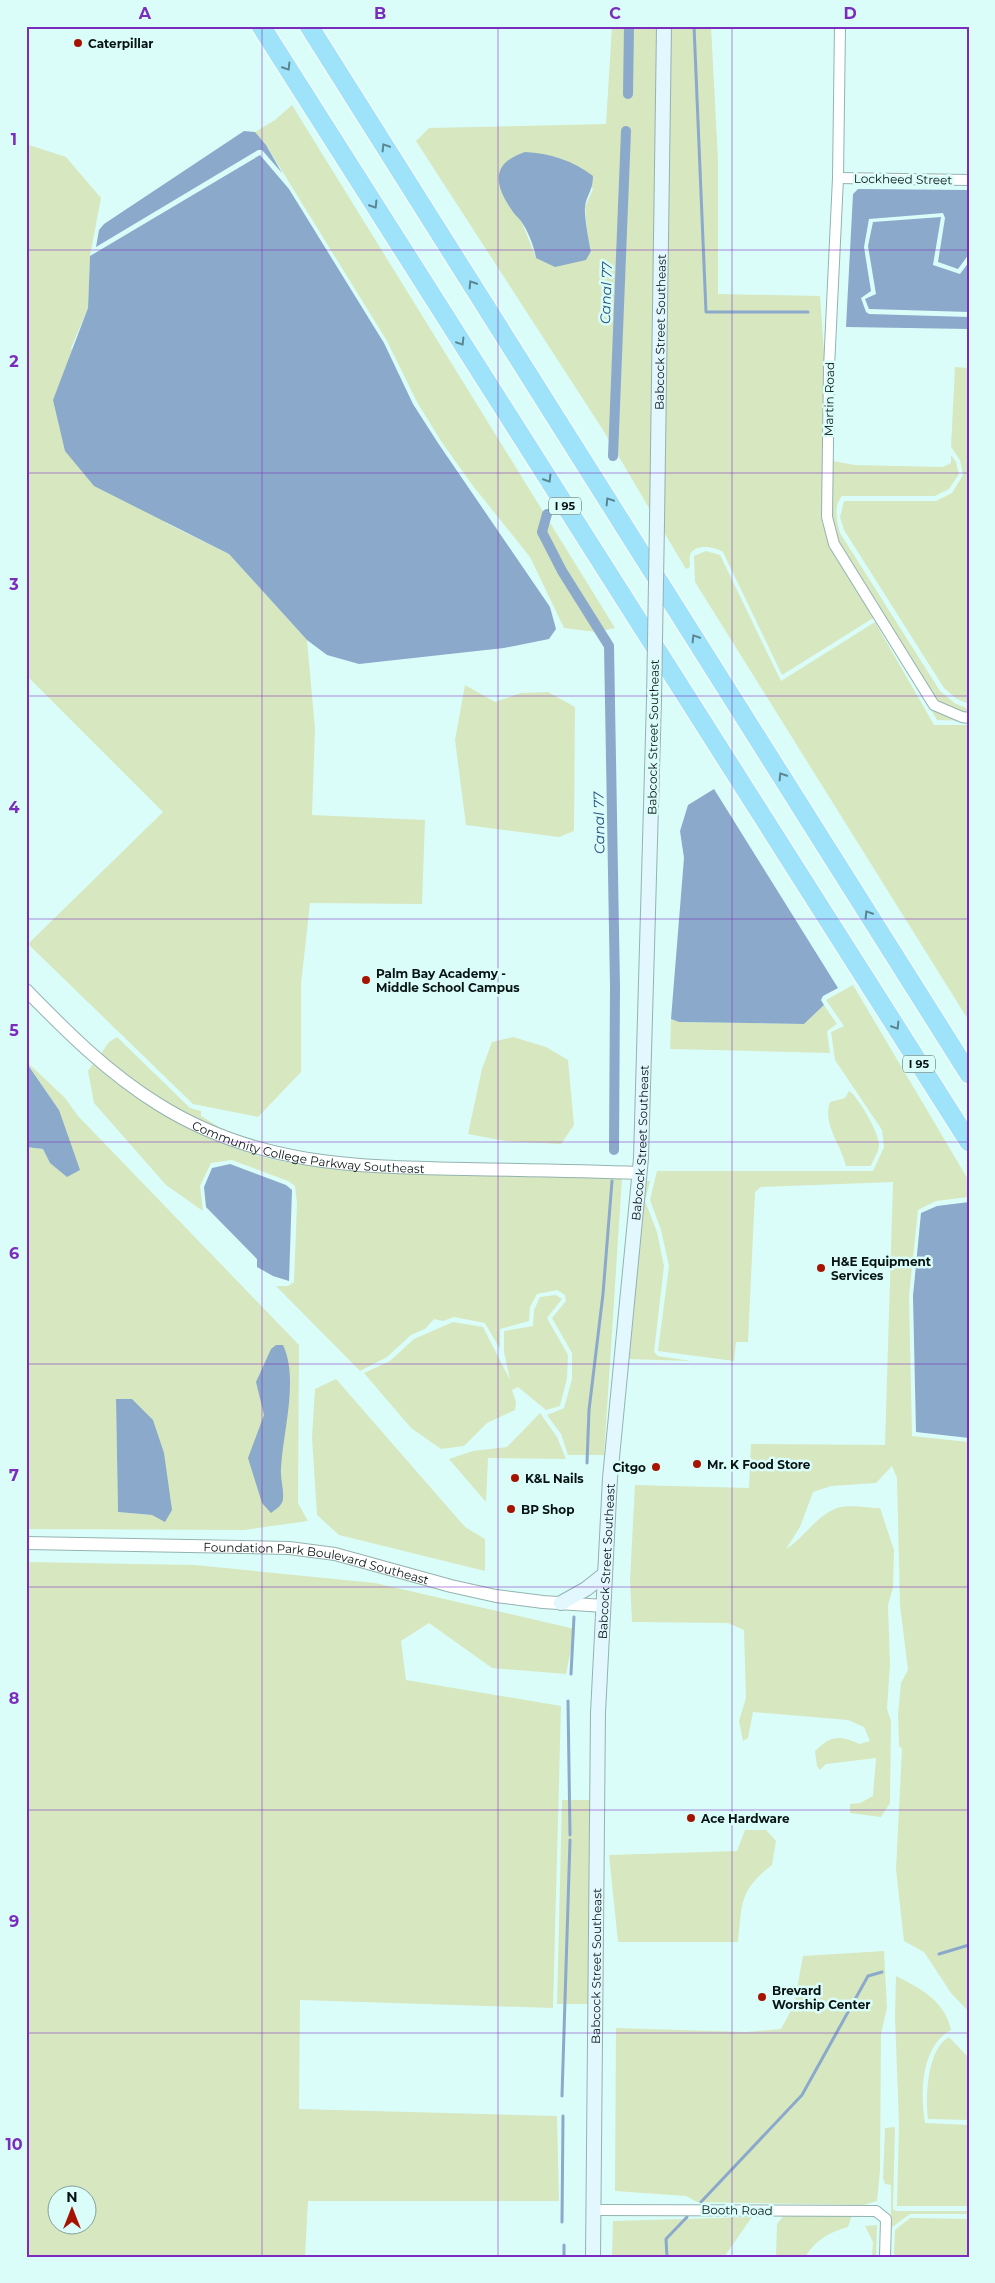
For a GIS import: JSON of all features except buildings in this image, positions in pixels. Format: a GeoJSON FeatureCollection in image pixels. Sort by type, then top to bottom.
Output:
{"type":"FeatureCollection","features":[{"type":"Feature","properties":{"kind":"highway","name":"I 95"},"geometry":{"type":"LineString","coordinates":[[260,26],[969,1142]]}},
{"type":"Feature","properties":{"kind":"highway","name":"I 95"},"geometry":{"type":"LineString","coordinates":[[309,26],[969,1074]]}},
{"type":"Feature","properties":{"kind":"main road","name":"Babcock Street Southeast"},"geometry":{"type":"LineString","coordinates":[[593,2257],[598,1713],[614,1424],[639,1173],[654,700],[664,26]]}},
{"type":"Feature","properties":{"kind":"main road"},"geometry":{"type":"LineString","coordinates":[[561,1604],[586,1589],[605,1574]]}},
{"type":"Feature","properties":{"kind":"street","name":"Martin Road"},"geometry":{"type":"LineString","coordinates":[[840,26],[838,178],[830,368],[828,517],[834,544],[934,705],[962,718],[969,718]]}},
{"type":"Feature","properties":{"kind":"street","name":"Lockheed Street"},"geometry":{"type":"LineString","coordinates":[[838,178],[969,180]]}},
{"type":"Feature","properties":{"kind":"street","name":"Community College Parkway Southeast"},"geometry":{"type":"LineString","coordinates":[[26,990],[103,1065],[158,1105],[204,1129],[276,1154],[335,1164],[387,1167],[639,1173]]}},
{"type":"Feature","properties":{"kind":"street","name":"Foundation Park Boulevard Southeast"},"geometry":{"type":"LineString","coordinates":[[26,1544],[289,1548],[335,1554],[496,1596],[561,1604],[604,1606]]}},
{"type":"Feature","properties":{"kind":"street","name":"Booth Road"},"geometry":{"type":"LineString","coordinates":[[593,2210],[880,2212],[886,2219],[885,2257]]}},
{"type":"Feature","properties":{"kind":"green space"},"geometry":{"type":"Polygon","coordinates":[[[612,26],[659,26],[652,513],[603,430],[416,141],[429,128],[606,124],[612,26]],[[546,156],[521,220],[536,258],[591,251],[588,241],[585,207],[593,189],[562,159],[546,156]]]}},
{"type":"Feature","properties":{"kind":"green space"},"geometry":{"type":"Polygon","coordinates":[[[669,26],[711,26],[718,161],[718,294],[820,296],[826,380],[827,460],[855,465],[943,467],[951,463],[951,455],[956,462],[959,474],[949,489],[935,496],[842,496],[837,504],[836,514],[840,533],[940,691],[956,704],[969,709],[969,721],[937,720],[875,617],[782,675],[723,552],[705,547],[696,549],[690,555],[690,567],[686,569],[662,529],[669,26]]]}},
{"type":"Feature","properties":{"kind":"green space"},"geometry":{"type":"Polygon","coordinates":[[[292,105],[615,628],[596,632],[564,628],[530,557],[473,486],[441,441],[417,402],[387,341],[266,145],[255,132],[275,120],[292,105]]]}},
{"type":"Feature","properties":{"kind":"green space"},"geometry":{"type":"Polygon","coordinates":[[[26,144],[66,157],[101,198],[90,256],[88,308],[71,348],[166,523],[229,554],[307,640],[315,729],[312,815],[425,820],[422,904],[310,903],[301,984],[301,1072],[258,1117],[193,1104],[28,944],[163,812],[26,675],[26,144]]]}},
{"type":"Feature","properties":{"kind":"green space"},"geometry":{"type":"Polygon","coordinates":[[[955,367],[969,368],[969,704],[957,699],[944,688],[844,530],[840,517],[844,501],[936,501],[952,493],[963,475],[960,460],[951,447],[955,367]]]}},
{"type":"Feature","properties":{"kind":"green space"},"geometry":{"type":"Polygon","coordinates":[[[706,551],[720,555],[781,681],[875,622],[934,725],[969,725],[969,1021],[695,582],[694,556],[706,551]]]}},
{"type":"Feature","properties":{"kind":"green space"},"geometry":{"type":"Polygon","coordinates":[[[465,685],[495,702],[521,693],[548,692],[575,707],[574,831],[559,837],[466,825],[455,740],[465,685]]]}},
{"type":"Feature","properties":{"kind":"green space"},"geometry":{"type":"Polygon","coordinates":[[[853,985],[969,1181],[969,1197],[936,1201],[918,1210],[909,1296],[912,1436],[969,1442],[969,2012],[951,1993],[924,1952],[904,1941],[896,1869],[902,1749],[899,1746],[898,1715],[901,1683],[908,1670],[900,1605],[897,1478],[892,1466],[876,1483],[831,1486],[813,1492],[800,1527],[786,1549],[830,1511],[852,1506],[880,1508],[894,1550],[893,1588],[888,1605],[890,1664],[887,1709],[891,1721],[890,1803],[881,1817],[850,1813],[850,1804],[860,1803],[873,1796],[876,1758],[826,1764],[820,1770],[817,1766],[815,1751],[831,1739],[847,1739],[860,1744],[870,1741],[864,1727],[848,1720],[753,1712],[748,1738],[743,1741],[739,1721],[746,1698],[744,1630],[728,1623],[632,1622],[630,1580],[635,1485],[749,1488],[751,1444],[885,1445],[893,1182],[761,1187],[755,1192],[748,1342],[736,1342],[734,1361],[658,1351],[669,1266],[661,1230],[650,1200],[657,1171],[873,1171],[884,1147],[882,1130],[835,1060],[831,1032],[844,1026],[826,1000],[853,985]]]}},
{"type":"Feature","properties":{"kind":"green space"},"geometry":{"type":"Polygon","coordinates":[[[824,1005],[837,1024],[827,1031],[830,1053],[670,1049],[671,1019],[679,1022],[804,1024],[824,1005]]]}},
{"type":"Feature","properties":{"kind":"green space"},"geometry":{"type":"Polygon","coordinates":[[[117,1037],[190,1108],[201,1111],[201,1116],[229,1133],[160,1100],[100,1055],[109,1042],[117,1037]]]}},
{"type":"Feature","properties":{"kind":"green space"},"geometry":{"type":"Polygon","coordinates":[[[513,1037],[546,1047],[568,1060],[574,1125],[561,1144],[505,1141],[468,1134],[482,1069],[492,1042],[513,1037]]]}},
{"type":"Feature","properties":{"kind":"green space"},"geometry":{"type":"Polygon","coordinates":[[[26,1061],[65,1098],[78,1116],[299,1345],[298,1503],[308,1521],[244,1530],[26,1529],[26,1147],[43,1149],[50,1163],[59,1110],[26,1061]],[[116,1399],[118,1512],[152,1515],[116,1399]]]}},
{"type":"Feature","properties":{"kind":"green space"},"geometry":{"type":"Polygon","coordinates":[[[93,1064],[133,1095],[179,1123],[228,1145],[276,1160],[320,1167],[386,1172],[622,1178],[604,1455],[568,1455],[561,1434],[547,1415],[564,1408],[572,1379],[572,1353],[552,1318],[566,1301],[565,1295],[557,1290],[537,1294],[530,1307],[529,1321],[500,1329],[500,1349],[485,1323],[454,1317],[443,1321],[434,1319],[425,1329],[411,1335],[387,1357],[360,1371],[276,1286],[288,1286],[294,1282],[297,1204],[295,1186],[288,1181],[232,1160],[211,1163],[200,1186],[203,1211],[166,1185],[94,1103],[88,1071],[93,1064]]]}},
{"type":"Feature","properties":{"kind":"green space"},"geometry":{"type":"Polygon","coordinates":[[[849,1091],[863,1108],[876,1133],[879,1145],[871,1166],[846,1166],[830,1126],[828,1110],[830,1102],[845,1098],[849,1091]]]}},
{"type":"Feature","properties":{"kind":"green space"},"geometry":{"type":"Polygon","coordinates":[[[643,1181],[650,1181],[645,1201],[657,1232],[664,1266],[654,1352],[658,1356],[691,1361],[625,1359],[643,1181]]]}},
{"type":"Feature","properties":{"kind":"green space"},"geometry":{"type":"Polygon","coordinates":[[[556,1295],[562,1299],[547,1318],[568,1355],[567,1378],[560,1406],[546,1410],[518,1387],[512,1390],[516,1402],[515,1410],[487,1423],[464,1446],[441,1449],[411,1428],[364,1373],[390,1361],[414,1339],[453,1322],[483,1327],[510,1380],[504,1352],[504,1331],[533,1326],[534,1310],[540,1297],[556,1295]]]}},
{"type":"Feature","properties":{"kind":"green space"},"geometry":{"type":"Polygon","coordinates":[[[336,1379],[465,1527],[485,1539],[485,1571],[339,1535],[317,1515],[312,1438],[315,1389],[336,1379]]]}},
{"type":"Feature","properties":{"kind":"green space"},"geometry":{"type":"Polygon","coordinates":[[[540,1413],[557,1437],[566,1459],[488,1458],[486,1502],[449,1459],[473,1451],[507,1447],[540,1413]]]}},
{"type":"Feature","properties":{"kind":"green space"},"geometry":{"type":"Polygon","coordinates":[[[26,1562],[195,1565],[375,1583],[575,1629],[566,1674],[492,1668],[429,1623],[401,1641],[406,1680],[561,1706],[553,2008],[300,2000],[299,2109],[557,2116],[559,2201],[308,2201],[305,2257],[26,2257],[26,1562]]]}},
{"type":"Feature","properties":{"kind":"green space"},"geometry":{"type":"Polygon","coordinates":[[[562,1800],[592,1800],[590,2004],[557,2004],[562,1800]]]}},
{"type":"Feature","properties":{"kind":"green space"},"geometry":{"type":"Polygon","coordinates":[[[745,1830],[766,1830],[776,1841],[772,1865],[753,1882],[744,1899],[738,1942],[618,1942],[609,1855],[737,1851],[745,1830]]]}},
{"type":"Feature","properties":{"kind":"green space"},"geometry":{"type":"Polygon","coordinates":[[[884,1951],[887,2008],[881,2034],[880,2171],[877,2201],[863,2205],[697,2202],[686,2196],[615,2191],[616,2028],[746,2032],[781,2029],[794,2005],[803,1956],[884,1951]]]}},
{"type":"Feature","properties":{"kind":"green space"},"geometry":{"type":"Polygon","coordinates":[[[896,1976],[914,1985],[930,1997],[937,2003],[948,2020],[951,2030],[941,2037],[928,2059],[923,2085],[923,2111],[925,2123],[969,2125],[969,2206],[897,2206],[899,2123],[895,2017],[896,1976]]]}},
{"type":"Feature","properties":{"kind":"green space"},"geometry":{"type":"Polygon","coordinates":[[[949,2037],[969,2058],[969,2120],[928,2119],[927,2099],[932,2062],[942,2043],[949,2037]]]}},
{"type":"Feature","properties":{"kind":"green space"},"geometry":{"type":"Polygon","coordinates":[[[895,2127],[893,2209],[896,2211],[969,2211],[969,2214],[910,2214],[891,2228],[891,2185],[885,2184],[883,2178],[885,2128],[895,2127]]]}},
{"type":"Feature","properties":{"kind":"green space"},"geometry":{"type":"Polygon","coordinates":[[[785,2214],[852,2215],[848,2227],[835,2231],[824,2238],[805,2257],[776,2257],[777,2224],[785,2214]]]}},
{"type":"Feature","properties":{"kind":"green space"},"geometry":{"type":"Polygon","coordinates":[[[752,2217],[724,2257],[612,2257],[613,2221],[752,2217]]]}},
{"type":"Feature","properties":{"kind":"green space"},"geometry":{"type":"Polygon","coordinates":[[[910,2218],[969,2219],[969,2257],[899,2257],[894,2254],[895,2230],[910,2218]]]}},
{"type":"Feature","properties":{"kind":"green space"},"geometry":{"type":"Polygon","coordinates":[[[877,2225],[876,2257],[872,2257],[873,2242],[865,2226],[877,2225]]]}},
{"type":"Feature","properties":{"kind":"water"},"geometry":{"type":"Polygon","coordinates":[[[244,131],[255,132],[266,145],[282,173],[262,150],[258,150],[96,247],[99,230],[104,224],[244,131]]]}},
{"type":"Feature","properties":{"kind":"water"},"geometry":{"type":"Polygon","coordinates":[[[525,152],[561,159],[578,166],[593,176],[592,186],[585,207],[591,251],[586,260],[555,267],[536,258],[526,229],[513,212],[499,185],[501,169],[505,163],[525,152]]]}},
{"type":"Feature","properties":{"kind":"water"},"geometry":{"type":"Polygon","coordinates":[[[260,155],[289,189],[384,343],[413,404],[550,607],[556,629],[549,639],[504,648],[359,664],[327,655],[307,640],[229,554],[94,486],[65,451],[53,400],[88,308],[90,256],[260,155]]]}},
{"type":"Feature","properties":{"kind":"water"},"geometry":{"type":"Polygon","coordinates":[[[858,189],[969,190],[969,254],[958,269],[938,262],[945,218],[943,213],[869,219],[864,247],[871,291],[861,298],[866,312],[869,314],[969,317],[969,329],[846,327],[853,194],[858,189]]]}},
{"type":"Feature","properties":{"kind":"water"},"geometry":{"type":"Polygon","coordinates":[[[941,217],[933,265],[960,274],[969,262],[969,312],[869,309],[865,299],[876,294],[868,246],[873,222],[941,217]]]}},
{"type":"Feature","properties":{"kind":"water"},"geometry":{"type":"Polygon","coordinates":[[[714,789],[838,988],[823,996],[821,1000],[824,1005],[804,1024],[679,1022],[671,1019],[684,858],[680,831],[688,805],[714,789]]]}},
{"type":"Feature","properties":{"kind":"water"},"geometry":{"type":"Polygon","coordinates":[[[26,1062],[59,1110],[80,1170],[67,1177],[50,1163],[43,1149],[26,1147],[26,1062]]]}},
{"type":"Feature","properties":{"kind":"water"},"geometry":{"type":"Polygon","coordinates":[[[230,1164],[286,1185],[292,1190],[289,1281],[273,1276],[257,1267],[257,1259],[206,1207],[204,1187],[212,1168],[230,1164]]]}},
{"type":"Feature","properties":{"kind":"water"},"geometry":{"type":"Polygon","coordinates":[[[969,1202],[969,1438],[916,1432],[913,1296],[921,1213],[937,1206],[969,1202]]]}},
{"type":"Feature","properties":{"kind":"water"},"geometry":{"type":"Polygon","coordinates":[[[276,1345],[283,1345],[288,1359],[290,1389],[281,1468],[283,1499],[280,1505],[271,1513],[262,1503],[248,1458],[264,1415],[256,1382],[271,1349],[276,1345]]]}},
{"type":"Feature","properties":{"kind":"water"},"geometry":{"type":"Polygon","coordinates":[[[116,1399],[132,1399],[153,1420],[164,1453],[172,1510],[165,1522],[152,1515],[118,1512],[116,1399]]]}},
{"type":"Feature","properties":{"kind":"waterway","name":"Canal 77"},"geometry":{"type":"LineString","coordinates":[[628,94],[629,26]]}},
{"type":"Feature","properties":{"kind":"waterway"},"geometry":{"type":"LineString","coordinates":[[694,26],[706,312],[808,312]]}},
{"type":"Feature","properties":{"kind":"waterway","name":"Canal 77"},"geometry":{"type":"LineString","coordinates":[[613,456],[626,131]]}},
{"type":"Feature","properties":{"kind":"waterway","name":"Canal 77"},"geometry":{"type":"LineString","coordinates":[[547,514],[542,532],[562,571],[609,646],[615,986],[614,1150]]}},
{"type":"Feature","properties":{"kind":"waterway"},"geometry":{"type":"LineString","coordinates":[[587,1463],[589,1410],[603,1294],[612,1181]]}},
{"type":"Feature","properties":{"kind":"waterway"},"geometry":{"type":"LineString","coordinates":[[571,1674],[574,1617]]}},
{"type":"Feature","properties":{"kind":"waterway"},"geometry":{"type":"LineString","coordinates":[[568,1701],[570,1835]]}},
{"type":"Feature","properties":{"kind":"waterway"},"geometry":{"type":"LineString","coordinates":[[562,2096],[570,1840]]}},
{"type":"Feature","properties":{"kind":"waterway"},"geometry":{"type":"LineString","coordinates":[[939,1954],[969,1945]]}},
{"type":"Feature","properties":{"kind":"waterway"},"geometry":{"type":"LineString","coordinates":[[701,2202],[802,2095],[868,1976],[882,1972]]}},
{"type":"Feature","properties":{"kind":"waterway"},"geometry":{"type":"LineString","coordinates":[[562,2222],[563,2116]]}},
{"type":"Feature","properties":{"kind":"waterway"},"geometry":{"type":"LineString","coordinates":[[667,2257],[666,2239],[687,2217]]}},
{"type":"Feature","properties":{"kind":"waterway"},"geometry":{"type":"LineString","coordinates":[[564,2245],[564,2257]]}},
{"type":"Feature","properties":{"kind":"place","name":"Caterpillar"},"geometry":{"type":"Point","coordinates":[78,43]}},
{"type":"Feature","properties":{"kind":"place","name":"Palm Bay Academy - Middle School Campus"},"geometry":{"type":"Point","coordinates":[366,980]}},
{"type":"Feature","properties":{"kind":"place","name":"H&E Equipment Services"},"geometry":{"type":"Point","coordinates":[821,1268]}},
{"type":"Feature","properties":{"kind":"place","name":"Mr. K Food Store"},"geometry":{"type":"Point","coordinates":[697,1464]}},
{"type":"Feature","properties":{"kind":"place","name":"Citgo"},"geometry":{"type":"Point","coordinates":[656,1467]}},
{"type":"Feature","properties":{"kind":"place","name":"K&L Nails"},"geometry":{"type":"Point","coordinates":[515,1478]}},
{"type":"Feature","properties":{"kind":"place","name":"BP Shop"},"geometry":{"type":"Point","coordinates":[511,1509]}},
{"type":"Feature","properties":{"kind":"place","name":"Ace Hardware"},"geometry":{"type":"Point","coordinates":[691,1818]}},
{"type":"Feature","properties":{"kind":"place","name":"Brevard Worship Center"},"geometry":{"type":"Point","coordinates":[762,1997]}}]}
